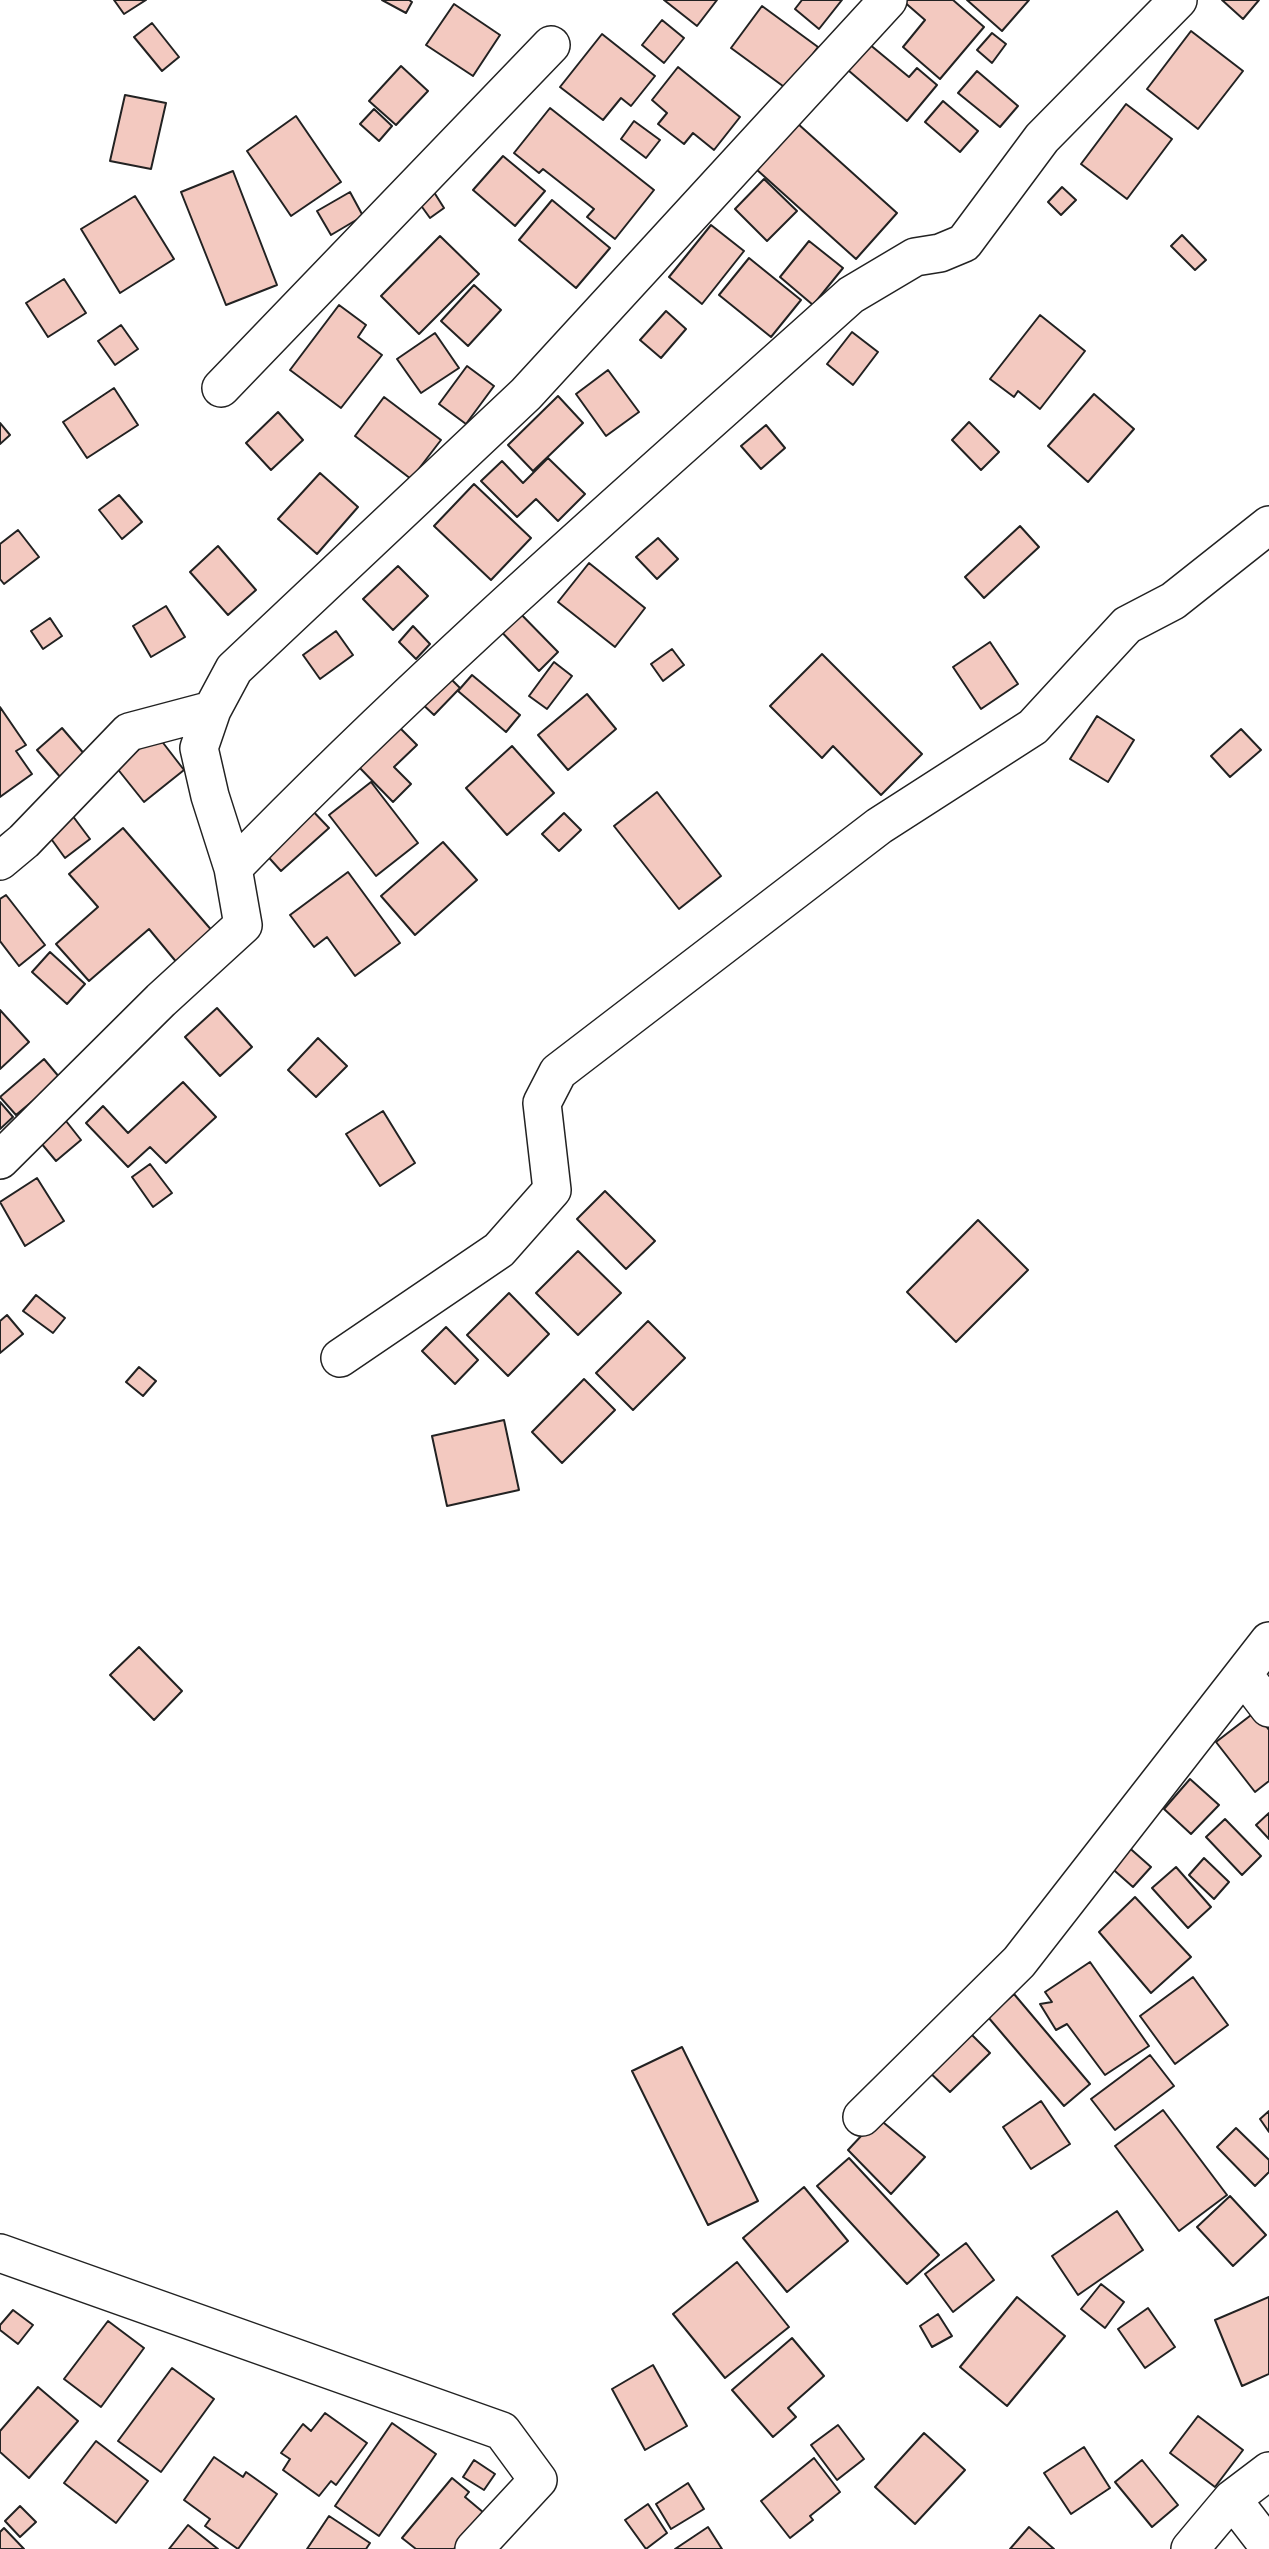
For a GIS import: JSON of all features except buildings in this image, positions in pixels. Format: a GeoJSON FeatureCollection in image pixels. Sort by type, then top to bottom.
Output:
{"type":"FeatureCollection","features":[{"type":"Feature","properties":{"kind":"street"},"geometry":{"type":"LineString","coordinates":[[0,1160],[161,1000],[243,925],[233,868],[210,796],[199,748],[212,710],[234,669],[526,394],[888,0]]}},
{"type":"Feature","properties":{"kind":"street"},"geometry":{"type":"LineString","coordinates":[[233,868],[332,766],[478,629],[851,295],[915,257],[940,253],[964,243],[1042,138],[1178,0]]}},
{"type":"Feature","properties":{"kind":"street"},"geometry":{"type":"LineString","coordinates":[[221,388],[551,45]]}},
{"type":"Feature","properties":{"kind":"street"},"geometry":{"type":"LineString","coordinates":[[340,1358],[499,1251],[552,1190],[542,1103],[558,1072],[879,826],[1033,727],[1127,625],[1173,601],[1269,525]]}},
{"type":"Feature","properties":{"kind":"street"},"geometry":{"type":"LineString","coordinates":[[0,861],[24,841],[129,732],[212,710]]}},
{"type":"Feature","properties":{"kind":"street"},"geometry":{"type":"LineString","coordinates":[[862,2118],[1019,1962],[1269,1641]]}},
{"type":"Feature","properties":{"kind":"street"},"geometry":{"type":"LineString","coordinates":[[1244,1675],[1269,1708]]}},
{"type":"Feature","properties":{"kind":"street"},"geometry":{"type":"LineString","coordinates":[[0,2253],[502,2431],[538,2480],[474,2549]]}},
{"type":"Feature","properties":{"kind":"street"},"geometry":{"type":"LineString","coordinates":[[1191,2549],[1232,2499],[1269,2471]]}},
{"type":"Feature","properties":{"kind":"street"},"geometry":{"type":"LineString","coordinates":[[1232,2499],[1269,2547]]}}]}
